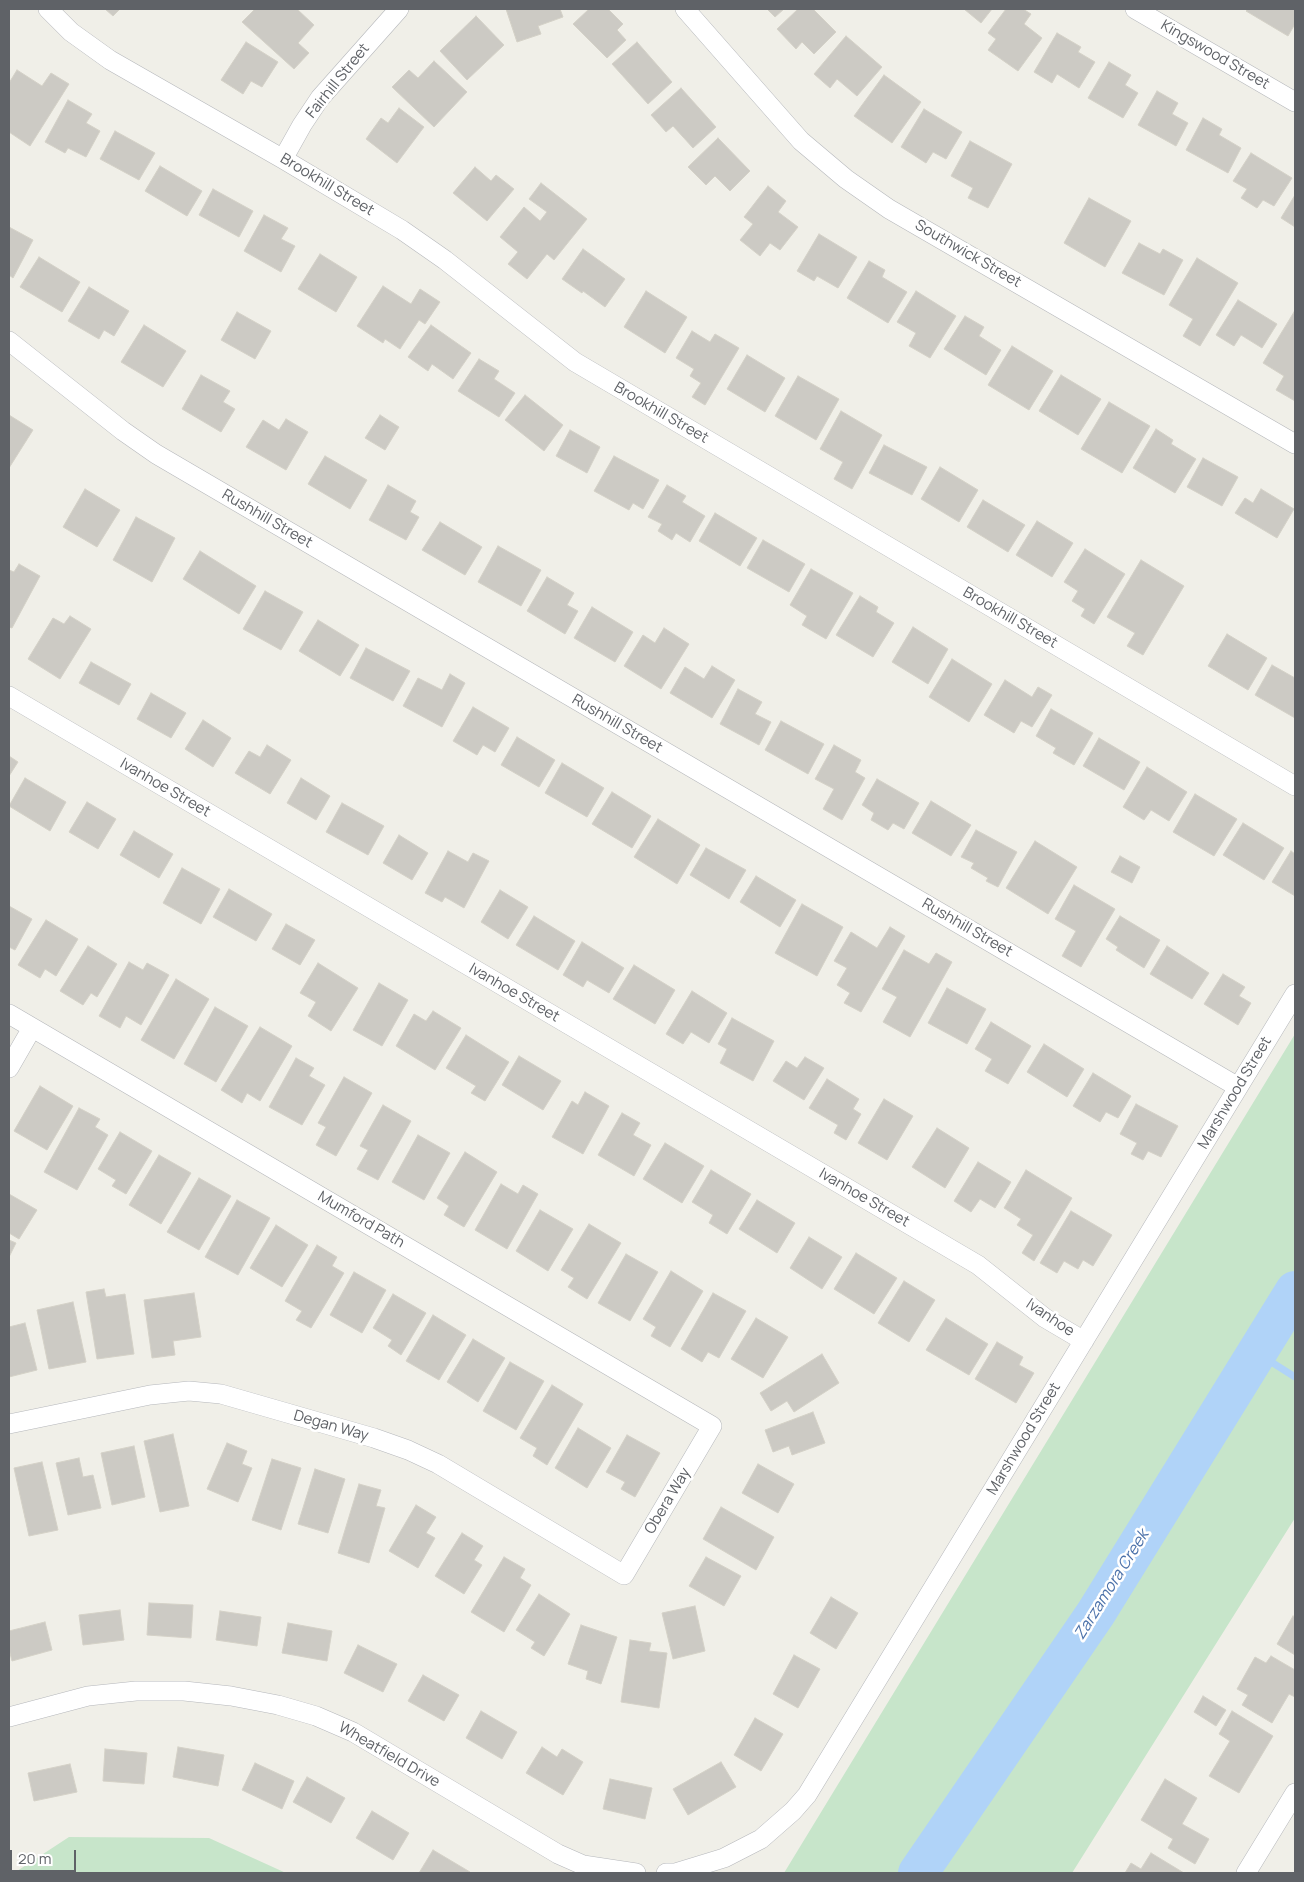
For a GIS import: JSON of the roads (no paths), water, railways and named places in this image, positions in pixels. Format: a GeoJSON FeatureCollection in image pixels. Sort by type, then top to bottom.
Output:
{"type":"FeatureCollection","features":[{"type":"Feature","properties":{"kind":"street","name":"Brookhill Street"},"geometry":{"type":"LineString","coordinates":[[48,9],[72,32],[110,60],[402,230],[445,260],[575,362],[1295,786]]}},
{"type":"Feature","properties":{"kind":"street","name":"Fairhill Street"},"geometry":{"type":"LineString","coordinates":[[283,159],[320,98],[399,9]]}},
{"type":"Feature","properties":{"kind":"street","name":"Southwick Street"},"geometry":{"type":"LineString","coordinates":[[686,9],[801,141],[846,179],[890,209],[1295,444]]}},
{"type":"Feature","properties":{"kind":"street","name":"Kingswood Street"},"geometry":{"type":"LineString","coordinates":[[1135,9],[1295,102]]}},
{"type":"Feature","properties":{"kind":"street","name":"Rushhill Street"},"geometry":{"type":"LineString","coordinates":[[9,341],[123,431],[156,454],[1238,1087]]}},
{"type":"Feature","properties":{"kind":"street","name":"Ivanhoe Street"},"geometry":{"type":"LineString","coordinates":[[9,696],[978,1265],[1016,1295]]}},
{"type":"Feature","properties":{"kind":"street","name":"Marshwood Street"},"geometry":{"type":"LineString","coordinates":[[666,1873],[683,1871],[724,1858],[767,1835],[793,1811],[806,1795],[1295,994]]}},
{"type":"Feature","properties":{"kind":"street","name":"Mumford Path"},"geometry":{"type":"LineString","coordinates":[[9,1014],[712,1426]]}},
{"type":"Feature","properties":{"kind":"street"},"geometry":{"type":"LineString","coordinates":[[9,1068],[32,1028]]}},
{"type":"Feature","properties":{"kind":"street","name":"Ivanhoe"},"geometry":{"type":"LineString","coordinates":[[1016,1295],[1045,1318],[1084,1341]]}},
{"type":"Feature","properties":{"kind":"street","name":"Degan Way"},"geometry":{"type":"LineString","coordinates":[[9,1424],[150,1395],[189,1392],[221,1394],[374,1438],[408,1450],[438,1464],[624,1575]]}},
{"type":"Feature","properties":{"kind":"street","name":"Obera Way"},"geometry":{"type":"LineString","coordinates":[[624,1575],[712,1426]]}},
{"type":"Feature","properties":{"kind":"street","name":"Wheatfield Drive"},"geometry":{"type":"LineString","coordinates":[[9,1717],[88,1696],[136,1691],[184,1691],[231,1696],[278,1705],[316,1716],[353,1732],[558,1854],[583,1865],[636,1873]]}},
{"type":"Feature","properties":{"kind":"street"},"geometry":{"type":"LineString","coordinates":[[1246,1873],[1295,1793]]}},
{"type":"Feature","properties":{"kind":"waterway","name":"Zarzamora Creek"},"geometry":{"type":"LineString","coordinates":[[918,1873],[1096,1613],[1295,1291]]}},
{"type":"Feature","properties":{"kind":"waterway"},"geometry":{"type":"LineString","coordinates":[[1257,1353],[1295,1377]]}}]}
